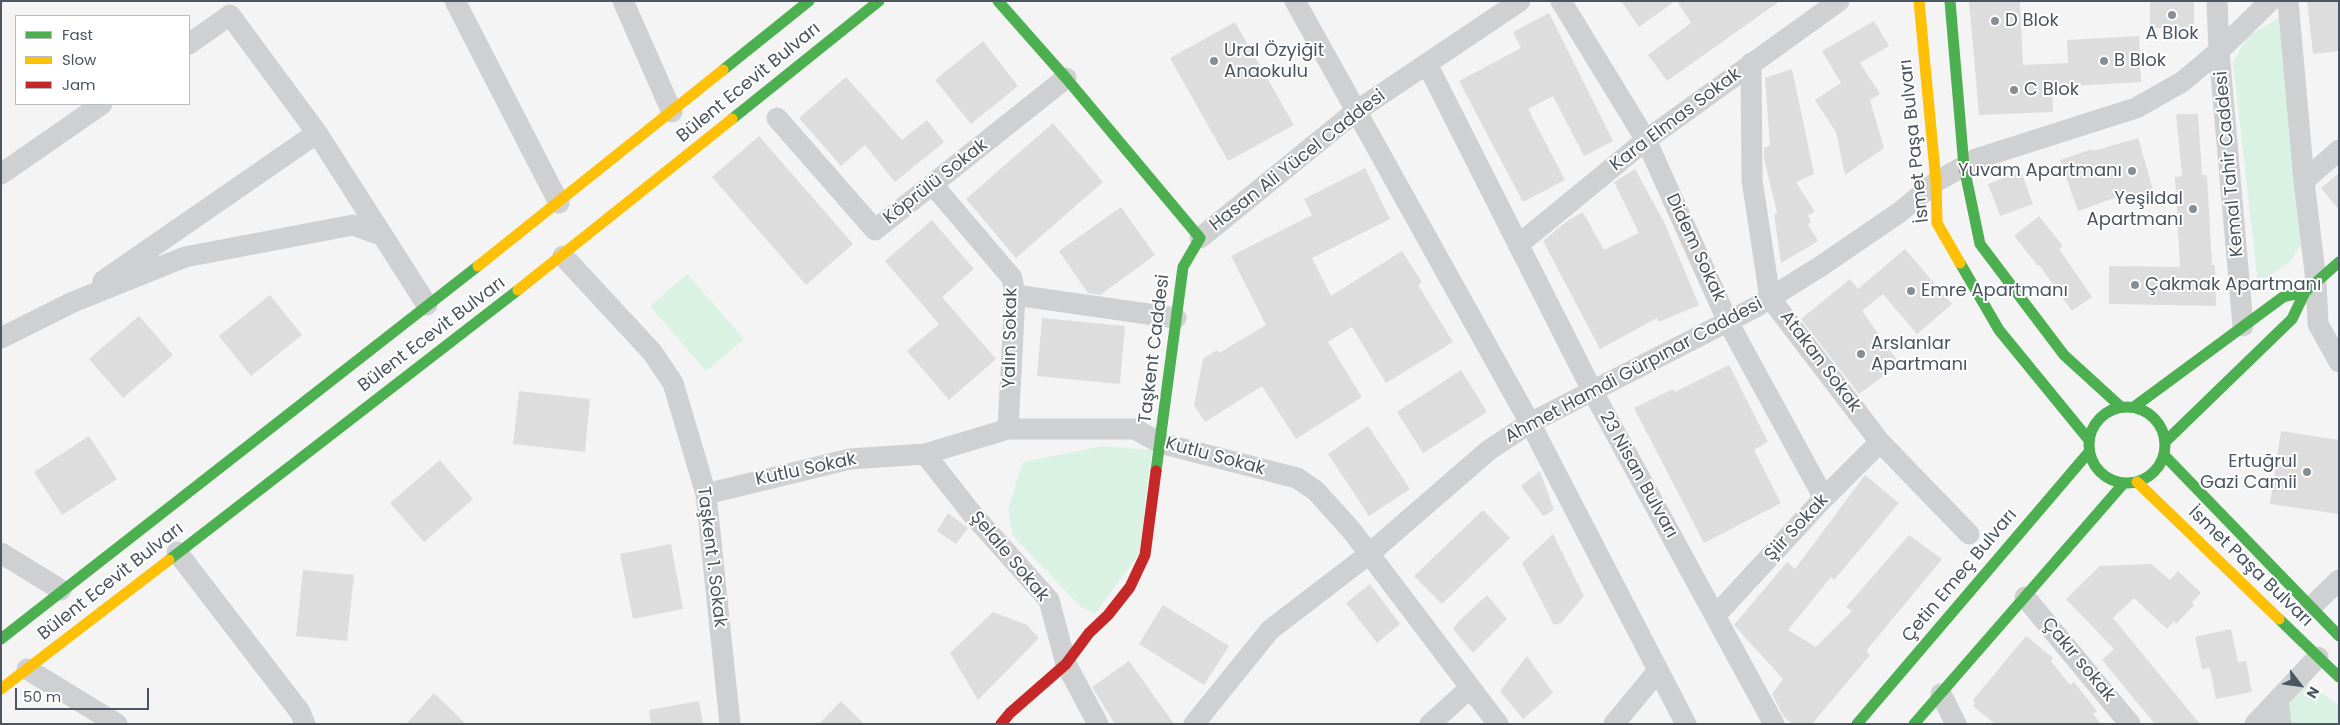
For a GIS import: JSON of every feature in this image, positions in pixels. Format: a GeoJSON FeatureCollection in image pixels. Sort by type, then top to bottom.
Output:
{"type":"FeatureCollection","features":[{"type":"Feature","properties":{"kind":"main road","name":"Bülent Ecevit Bulvarı"},"geometry":{"type":"LineString","coordinates":[[1,639],[61,590],[559,203],[810,1]]}},
{"type":"Feature","properties":{"kind":"main road","name":"Bülent Ecevit Bulvarı"},"geometry":{"type":"LineString","coordinates":[[1,689],[563,256],[879,1]]}},
{"type":"Feature","properties":{"kind":"main road"},"geometry":{"type":"LineString","coordinates":[[998,1],[1066,78],[1200,238]]}},
{"type":"Feature","properties":{"kind":"main road","name":"İsmet Paşa Bulvarı"},"geometry":{"type":"LineString","coordinates":[[1919,1],[1936,182],[1937,222],[1999,330],[2089,440]]}},
{"type":"Feature","properties":{"kind":"main road"},"geometry":{"type":"LineString","coordinates":[[1950,1],[1964,167],[1980,244],[2064,355],[2121,407]]}},
{"type":"Feature","properties":{"kind":"main road","name":"Taşkent Caddesi"},"geometry":{"type":"LineString","coordinates":[[1001,724],[1066,664],[1130,587],[1145,555],[1184,267],[1200,238]]}},
{"type":"Feature","properties":{"kind":"main road"},"geometry":{"type":"LineString","coordinates":[[2134,407],[2283,297],[2311,286],[2339,262]]}},
{"type":"Feature","properties":{"kind":"main road"},"geometry":{"type":"LineString","coordinates":[[2165,442],[2292,319],[2311,286]]}},
{"type":"Feature","properties":{"kind":"main road"},"geometry":{"type":"LineString","coordinates":[[2121,407],[2134,407],[2146,411],[2156,419],[2162,430],[2165,442],[2164,455],[2158,467],[2149,476],[2137,482],[2124,483],[2112,480],[2094,464],[2089,440],[2093,428],[2100,418],[2110,411],[2121,407]]}},
{"type":"Feature","properties":{"kind":"main road","name":"Çetin Emeç Bulvarı"},"geometry":{"type":"LineString","coordinates":[[1857,724],[2090,452]]}},
{"type":"Feature","properties":{"kind":"main road","name":"İsmet Paşa Bulvarı"},"geometry":{"type":"LineString","coordinates":[[2164,455],[2339,636]]}},
{"type":"Feature","properties":{"kind":"main road","name":"İsmet Paşa Bulvarı"},"geometry":{"type":"LineString","coordinates":[[2137,482],[2339,677]]}},
{"type":"Feature","properties":{"kind":"main road"},"geometry":{"type":"LineString","coordinates":[[1914,724],[2124,483]]}},
{"type":"Feature","properties":{"kind":"street"},"geometry":{"type":"LineString","coordinates":[[455,1],[559,203]]}},
{"type":"Feature","properties":{"kind":"street"},"geometry":{"type":"LineString","coordinates":[[623,1],[672,112]]}},
{"type":"Feature","properties":{"kind":"street"},"geometry":{"type":"LineString","coordinates":[[1295,1],[1355,112],[1530,423],[1686,724]]}},
{"type":"Feature","properties":{"kind":"street","name":"Hasan Ali Yücel Caddesi"},"geometry":{"type":"LineString","coordinates":[[1200,238],[1355,112],[1520,1]]}},
{"type":"Feature","properties":{"kind":"street","name":"Didem Sokak"},"geometry":{"type":"LineString","coordinates":[[1560,1],[1646,140],[1728,322],[1824,498]]}},
{"type":"Feature","properties":{"kind":"street","name":"Kara Elmas Sokak"},"geometry":{"type":"LineString","coordinates":[[1518,245],[1646,140],[1750,63],[1839,1]]}},
{"type":"Feature","properties":{"kind":"street","name":"Kemal Tahir Caddesi"},"geometry":{"type":"LineString","coordinates":[[2217,1],[2219,51],[2243,326]]}},
{"type":"Feature","properties":{"kind":"street","name":"Ahmet Hamdi Gürpınar Caddesi"},"geometry":{"type":"LineString","coordinates":[[1194,724],[1270,630],[1369,554],[1489,450],[1530,423],[1728,322],[1770,298],[1900,212],[1936,182],[1976,159],[2136,108],[2182,82],[2219,51],[2270,1]]}},
{"type":"Feature","properties":{"kind":"street"},"geometry":{"type":"LineString","coordinates":[[2288,1],[2311,286],[2318,324],[2339,362]]}},
{"type":"Feature","properties":{"kind":"street"},"geometry":{"type":"LineString","coordinates":[[190,43],[230,15],[317,133],[427,305]]}},
{"type":"Feature","properties":{"kind":"street","name":"Atakan Sokak"},"geometry":{"type":"LineString","coordinates":[[1750,63],[1752,180],[1770,298],[1880,442],[1969,534]]}},
{"type":"Feature","properties":{"kind":"street","name":"23 Nisan Bulvarı"},"geometry":{"type":"LineString","coordinates":[[1427,64],[1593,392],[1774,724]]}},
{"type":"Feature","properties":{"kind":"street","name":"Köprülü Sokak"},"geometry":{"type":"LineString","coordinates":[[777,118],[875,230],[1066,78]]}},
{"type":"Feature","properties":{"kind":"street"},"geometry":{"type":"LineString","coordinates":[[1,174],[101,105]]}},
{"type":"Feature","properties":{"kind":"street"},"geometry":{"type":"LineString","coordinates":[[73,302],[317,133]]}},
{"type":"Feature","properties":{"kind":"street"},"geometry":{"type":"LineString","coordinates":[[2304,181],[2339,150]]}},
{"type":"Feature","properties":{"kind":"street","name":"Yalın Sokak"},"geometry":{"type":"LineString","coordinates":[[932,185],[1012,278],[1015,295],[1008,429]]}},
{"type":"Feature","properties":{"kind":"street"},"geometry":{"type":"LineString","coordinates":[[1,338],[73,302],[185,257],[353,225],[384,236]]}},
{"type":"Feature","properties":{"kind":"street","name":"Taşkent 1. Sokak"},"geometry":{"type":"LineString","coordinates":[[563,256],[652,352],[673,383],[706,494],[730,724]]}},
{"type":"Feature","properties":{"kind":"street"},"geometry":{"type":"LineString","coordinates":[[1015,295],[1176,318]]}},
{"type":"Feature","properties":{"kind":"street","name":"Kutlu Sokak"},"geometry":{"type":"LineString","coordinates":[[706,494],[850,459],[926,454],[1008,429],[1135,429],[1160,443],[1296,478],[1316,492],[1352,531],[1498,724]]}},
{"type":"Feature","properties":{"kind":"street","name":"Şiir Sokak"},"geometry":{"type":"LineString","coordinates":[[1715,616],[1824,498],[1880,442]]}},
{"type":"Feature","properties":{"kind":"street","name":"Şelale Sokak"},"geometry":{"type":"LineString","coordinates":[[926,454],[974,515],[1049,600],[1066,664],[1098,724]]}},
{"type":"Feature","properties":{"kind":"street"},"geometry":{"type":"LineString","coordinates":[[177,552],[300,712],[305,724]]}},
{"type":"Feature","properties":{"kind":"street"},"geometry":{"type":"LineString","coordinates":[[1,553],[61,590]]}},
{"type":"Feature","properties":{"kind":"street"},"geometry":{"type":"LineString","coordinates":[[2310,608],[2339,580]]}},
{"type":"Feature","properties":{"kind":"street","name":"Çakır sokak"},"geometry":{"type":"LineString","coordinates":[[2025,597],[2130,724]]}},
{"type":"Feature","properties":{"kind":"street"},"geometry":{"type":"LineString","coordinates":[[2255,724],[2318,657]]}},
{"type":"Feature","properties":{"kind":"street"},"geometry":{"type":"LineString","coordinates":[[28,669],[117,724]]}},
{"type":"Feature","properties":{"kind":"street"},"geometry":{"type":"LineString","coordinates":[[1614,724],[1658,672]]}},
{"type":"Feature","properties":{"kind":"street"},"geometry":{"type":"LineString","coordinates":[[1430,724],[1470,688]]}},
{"type":"Feature","properties":{"kind":"street"},"geometry":{"type":"LineString","coordinates":[[1941,694],[1956,724]]}},
{"type":"Feature","properties":{"kind":"street"},"geometry":{"type":"LineString","coordinates":[[2278,700],[2281,724]]}},
{"type":"Feature","properties":{"kind":"green space"},"geometry":{"type":"Polygon","coordinates":[[[2280,17],[2301,244],[2290,262],[2258,283],[2233,63],[2247,37],[2280,17]]]}},
{"type":"Feature","properties":{"kind":"green space"},"geometry":{"type":"Polygon","coordinates":[[[687,274],[744,339],[706,371],[650,306],[687,274]]]}},
{"type":"Feature","properties":{"kind":"green space"},"geometry":{"type":"Polygon","coordinates":[[[1103,446],[1152,450],[1139,554],[1095,614],[1081,607],[1013,536],[1008,509],[1023,462],[1103,446]]]}},
{"type":"Feature","properties":{"kind":"green space"},"geometry":{"type":"Polygon","coordinates":[[[2308,682],[2339,706],[2339,724],[2290,724],[2287,698],[2308,682]]]}},
{"type":"Feature","properties":{"kind":"building"},"geometry":{"type":"Polygon","coordinates":[[[1621,1],[1675,1],[1639,27],[1621,1]]]}},
{"type":"Feature","properties":{"kind":"building"},"geometry":{"type":"Polygon","coordinates":[[[1677,1],[1780,1],[1667,81],[1648,55],[1691,23],[1677,1]]]}},
{"type":"Feature","properties":{"kind":"building"},"geometry":{"type":"Polygon","coordinates":[[[1969,1],[2020,1],[2023,65],[2068,63],[2067,40],[2139,36],[2141,82],[2052,87],[2053,112],[1979,115],[1969,1]]]}},
{"type":"Feature","properties":{"kind":"building","name":"A Blok"},"geometry":{"type":"Polygon","coordinates":[[[2150,1],[2194,1],[2194,28],[2150,28],[2150,1]]]}},
{"type":"Feature","properties":{"kind":"building"},"geometry":{"type":"Polygon","coordinates":[[[2307,1],[2339,1],[2339,51],[2313,54],[2307,1]]]}},
{"type":"Feature","properties":{"kind":"building"},"geometry":{"type":"Polygon","coordinates":[[[1549,13],[1613,141],[1584,156],[1553,96],[1528,109],[1565,180],[1523,202],[1459,81],[1521,48],[1513,32],[1549,13]]]}},
{"type":"Feature","properties":{"kind":"building"},"geometry":{"type":"Polygon","coordinates":[[[1874,21],[1889,46],[1860,63],[1880,94],[1870,100],[1884,148],[1845,175],[1836,132],[1815,100],[1841,83],[1822,51],[1874,21]]]}},
{"type":"Feature","properties":{"kind":"building"},"geometry":{"type":"Polygon","coordinates":[[[1235,22],[1294,125],[1228,161],[1170,58],[1235,22]]]}},
{"type":"Feature","properties":{"kind":"building"},"geometry":{"type":"Polygon","coordinates":[[[983,41],[1018,86],[971,124],[935,80],[983,41]]]}},
{"type":"Feature","properties":{"kind":"building"},"geometry":{"type":"Polygon","coordinates":[[[1792,69],[1814,174],[1796,182],[1815,212],[1808,215],[1811,222],[1808,224],[1818,241],[1781,263],[1774,214],[1777,213],[1764,158],[1764,148],[1770,145],[1765,78],[1792,69]]]}},
{"type":"Feature","properties":{"kind":"building"},"geometry":{"type":"Polygon","coordinates":[[[846,77],[902,140],[927,120],[944,142],[895,182],[865,145],[841,166],[799,118],[846,77]]]}},
{"type":"Feature","properties":{"kind":"building"},"geometry":{"type":"Polygon","coordinates":[[[2176,114],[2198,114],[2202,175],[2207,175],[2212,265],[2215,265],[2216,306],[2109,304],[2109,266],[2179,267],[2180,265],[2175,177],[2182,176],[2176,114]]]}},
{"type":"Feature","properties":{"kind":"building"},"geometry":{"type":"Polygon","coordinates":[[[1053,123],[1103,182],[1016,258],[966,199],[1053,123]]]}},
{"type":"Feature","properties":{"kind":"building"},"geometry":{"type":"Polygon","coordinates":[[[759,136],[853,244],[806,285],[712,177],[759,136]]]}},
{"type":"Feature","properties":{"kind":"building"},"geometry":{"type":"Polygon","coordinates":[[[2138,138],[2155,197],[2126,205],[2123,195],[2078,211],[2060,160],[2092,149],[2093,151],[2138,138]]]}},
{"type":"Feature","properties":{"kind":"building"},"geometry":{"type":"Polygon","coordinates":[[[1365,168],[1390,219],[1312,258],[1331,296],[1402,251],[1422,282],[1418,285],[1453,342],[1386,383],[1352,327],[1328,342],[1362,397],[1296,439],[1262,386],[1205,422],[1194,405],[1203,359],[1217,350],[1219,353],[1266,325],[1231,256],[1312,215],[1304,199],[1365,168]]]}},
{"type":"Feature","properties":{"kind":"building"},"geometry":{"type":"Polygon","coordinates":[[[1635,169],[1664,222],[1699,305],[1659,322],[1657,318],[1600,349],[1543,241],[1567,221],[1583,212],[1604,250],[1639,233],[1614,182],[1635,169]]]}},
{"type":"Feature","properties":{"kind":"building"},"geometry":{"type":"Polygon","coordinates":[[[2021,171],[2033,204],[2000,216],[1988,184],[2021,171]]]}},
{"type":"Feature","properties":{"kind":"building"},"geometry":{"type":"Polygon","coordinates":[[[2339,173],[2339,210],[2321,188],[2339,173]]]}},
{"type":"Feature","properties":{"kind":"building"},"geometry":{"type":"Polygon","coordinates":[[[1121,207],[1155,255],[1100,295],[1088,293],[1059,251],[1121,207]]]}},
{"type":"Feature","properties":{"kind":"building"},"geometry":{"type":"Polygon","coordinates":[[[2039,216],[2063,246],[2059,249],[2092,297],[2072,311],[2039,265],[2014,236],[2039,216]]]}},
{"type":"Feature","properties":{"kind":"building"},"geometry":{"type":"Polygon","coordinates":[[[932,220],[974,269],[942,297],[996,359],[949,400],[907,351],[939,324],[885,261],[932,220]]]}},
{"type":"Feature","properties":{"kind":"building"},"geometry":{"type":"Polygon","coordinates":[[[1905,249],[1952,304],[1917,334],[1883,294],[1862,311],[1900,364],[1859,394],[1801,319],[1850,279],[1858,289],[1905,249]]]}},
{"type":"Feature","properties":{"kind":"building"},"geometry":{"type":"Polygon","coordinates":[[[270,295],[302,335],[251,376],[219,336],[270,295]]]}},
{"type":"Feature","properties":{"kind":"building"},"geometry":{"type":"Polygon","coordinates":[[[139,316],[173,355],[123,398],[89,359],[139,316]]]}},
{"type":"Feature","properties":{"kind":"building"},"geometry":{"type":"Polygon","coordinates":[[[1042,318],[1125,326],[1120,384],[1037,376],[1042,318]]]}},
{"type":"Feature","properties":{"kind":"building"},"geometry":{"type":"Polygon","coordinates":[[[1729,365],[1768,442],[1754,450],[1781,503],[1704,543],[1634,408],[1673,389],[1675,392],[1729,365]]]}},
{"type":"Feature","properties":{"kind":"building"},"geometry":{"type":"Polygon","coordinates":[[[1461,370],[1487,412],[1423,453],[1397,412],[1461,370]]]}},
{"type":"Feature","properties":{"kind":"building"},"geometry":{"type":"Polygon","coordinates":[[[519,391],[590,399],[585,452],[513,444],[519,391]]]}},
{"type":"Feature","properties":{"kind":"building"},"geometry":{"type":"Polygon","coordinates":[[[1368,426],[1410,489],[1369,516],[1328,454],[1368,426]]]}},
{"type":"Feature","properties":{"kind":"building","name":"Ertuğrul Gazi Camii"},"geometry":{"type":"Polygon","coordinates":[[[2281,431],[2339,440],[2339,514],[2270,504],[2281,431]]]}},
{"type":"Feature","properties":{"kind":"building"},"geometry":{"type":"Polygon","coordinates":[[[89,436],[117,479],[62,515],[34,472],[89,436]]]}},
{"type":"Feature","properties":{"kind":"building"},"geometry":{"type":"Polygon","coordinates":[[[440,460],[473,499],[424,542],[390,503],[440,460]]]}},
{"type":"Feature","properties":{"kind":"building"},"geometry":{"type":"Polygon","coordinates":[[[1540,471],[1554,510],[1543,516],[1521,486],[1540,471]]]}},
{"type":"Feature","properties":{"kind":"building"},"geometry":{"type":"Polygon","coordinates":[[[1865,475],[1899,503],[1834,580],[1831,577],[1788,630],[1816,647],[1852,611],[1846,607],[1909,535],[1942,559],[1866,651],[1870,655],[1812,724],[1793,724],[1784,717],[1772,694],[1783,679],[1734,625],[1787,562],[1795,569],[1865,475]]]}},
{"type":"Feature","properties":{"kind":"building"},"geometry":{"type":"Polygon","coordinates":[[[1483,510],[1510,538],[1442,604],[1414,576],[1483,510]]]}},
{"type":"Feature","properties":{"kind":"building"},"geometry":{"type":"Polygon","coordinates":[[[948,513],[968,528],[956,544],[937,531],[948,513]]]}},
{"type":"Feature","properties":{"kind":"building"},"geometry":{"type":"Polygon","coordinates":[[[1553,534],[1584,596],[1561,623],[1554,625],[1522,563],[1553,534]]]}},
{"type":"Feature","properties":{"kind":"building"},"geometry":{"type":"Polygon","coordinates":[[[671,544],[683,609],[633,619],[620,554],[671,544]]]}},
{"type":"Feature","properties":{"kind":"building"},"geometry":{"type":"Polygon","coordinates":[[[2151,564],[2170,580],[2178,571],[2201,593],[2192,602],[2194,605],[2176,624],[2174,621],[2167,629],[2134,598],[2113,618],[2200,724],[2155,724],[2102,660],[2114,649],[2066,599],[2100,566],[2151,564]]]}},
{"type":"Feature","properties":{"kind":"building"},"geometry":{"type":"Polygon","coordinates":[[[303,570],[354,575],[347,641],[296,636],[303,570]]]}},
{"type":"Feature","properties":{"kind":"building"},"geometry":{"type":"Polygon","coordinates":[[[1370,584],[1400,624],[1377,643],[1346,603],[1370,584]]]}},
{"type":"Feature","properties":{"kind":"building"},"geometry":{"type":"Polygon","coordinates":[[[1487,595],[1507,619],[1473,653],[1453,629],[1487,595]]]}},
{"type":"Feature","properties":{"kind":"building"},"geometry":{"type":"Polygon","coordinates":[[[1163,605],[1229,646],[1204,685],[1139,644],[1163,605]]]}},
{"type":"Feature","properties":{"kind":"building"},"geometry":{"type":"Polygon","coordinates":[[[993,612],[1027,625],[1039,638],[978,700],[950,653],[993,612]]]}},
{"type":"Feature","properties":{"kind":"building"},"geometry":{"type":"Polygon","coordinates":[[[2231,629],[2238,662],[2246,661],[2252,692],[2216,699],[2210,668],[2202,669],[2195,637],[2231,629]]]}},
{"type":"Feature","properties":{"kind":"building"},"geometry":{"type":"Polygon","coordinates":[[[2026,636],[2053,658],[2051,661],[2070,685],[2074,682],[2097,711],[2093,714],[2101,724],[1995,724],[1973,706],[1975,703],[1973,700],[2026,636]]]}},
{"type":"Feature","properties":{"kind":"building"},"geometry":{"type":"Polygon","coordinates":[[[1527,656],[1553,693],[1523,719],[1500,691],[1527,656]]]}},
{"type":"Feature","properties":{"kind":"building"},"geometry":{"type":"Polygon","coordinates":[[[1129,661],[1174,724],[1115,724],[1092,687],[1129,661]]]}},
{"type":"Feature","properties":{"kind":"building"},"geometry":{"type":"Polygon","coordinates":[[[434,693],[466,724],[406,724],[434,693]]]}},
{"type":"Feature","properties":{"kind":"building"},"geometry":{"type":"Polygon","coordinates":[[[699,701],[703,724],[651,724],[649,710],[699,701]]]}},
{"type":"Feature","properties":{"kind":"building"},"geometry":{"type":"Polygon","coordinates":[[[841,701],[864,724],[819,724],[841,701]]]}},
{"type":"Feature","properties":{"kind":"traffic: fast"},"geometry":{"type":"LineString","coordinates":[[723,70],[809,1]]}},
{"type":"Feature","properties":{"kind":"traffic: fast"},"geometry":{"type":"LineString","coordinates":[[732,119],[879,1]]}},
{"type":"Feature","properties":{"kind":"traffic: fast"},"geometry":{"type":"LineString","coordinates":[[998,1],[1066,78],[1200,238],[1183,267],[1156,471]]}},
{"type":"Feature","properties":{"kind":"traffic: fast"},"geometry":{"type":"LineString","coordinates":[[1950,1],[1964,167],[1980,244],[2064,355],[2121,407]]}},
{"type":"Feature","properties":{"kind":"traffic: fast"},"geometry":{"type":"LineString","coordinates":[[2165,442],[2292,319],[2305,292],[2339,262]]}},
{"type":"Feature","properties":{"kind":"traffic: fast"},"geometry":{"type":"LineString","coordinates":[[1960,263],[1999,330],[2089,440]]}},
{"type":"Feature","properties":{"kind":"traffic: fast"},"geometry":{"type":"LineString","coordinates":[[1,639],[478,266]]}},
{"type":"Feature","properties":{"kind":"traffic: fast"},"geometry":{"type":"LineString","coordinates":[[169,560],[518,290]]}},
{"type":"Feature","properties":{"kind":"traffic: fast"},"geometry":{"type":"LineString","coordinates":[[2134,407],[2283,297],[2305,292]]}},
{"type":"Feature","properties":{"kind":"traffic: fast"},"geometry":{"type":"LineString","coordinates":[[2127,407],[2142,410],[2154,418],[2162,430],[2165,445],[2162,460],[2154,472],[2142,480],[2127,483],[2112,480],[2100,472],[2092,460],[2089,445],[2092,430],[2100,418],[2112,410],[2127,407]]}},
{"type":"Feature","properties":{"kind":"traffic: fast"},"geometry":{"type":"LineString","coordinates":[[1857,724],[2089,452]]}},
{"type":"Feature","properties":{"kind":"traffic: fast"},"geometry":{"type":"LineString","coordinates":[[2164,455],[2339,636]]}},
{"type":"Feature","properties":{"kind":"traffic: fast"},"geometry":{"type":"LineString","coordinates":[[1914,724],[2124,483]]}},
{"type":"Feature","properties":{"kind":"traffic: fast"},"geometry":{"type":"LineString","coordinates":[[2279,619],[2339,677]]}},
{"type":"Feature","properties":{"kind":"traffic: slow"},"geometry":{"type":"LineString","coordinates":[[1919,1],[1936,182],[1937,223],[1960,263]]}},
{"type":"Feature","properties":{"kind":"traffic: slow"},"geometry":{"type":"LineString","coordinates":[[478,266],[723,70]]}},
{"type":"Feature","properties":{"kind":"traffic: slow"},"geometry":{"type":"LineString","coordinates":[[518,290],[732,119]]}},
{"type":"Feature","properties":{"kind":"traffic: slow"},"geometry":{"type":"LineString","coordinates":[[2137,482],[2279,619]]}},
{"type":"Feature","properties":{"kind":"traffic: slow"},"geometry":{"type":"LineString","coordinates":[[1,689],[169,560]]}},
{"type":"Feature","properties":{"kind":"traffic: jam"},"geometry":{"type":"LineString","coordinates":[[1001,724],[1010,713],[1066,664],[1089,633],[1108,615],[1130,587],[1145,555],[1156,471]]}},
{"type":"Feature","properties":{"kind":"place","name":"A Blok"},"geometry":{"type":"Point","coordinates":[2172,15]}},
{"type":"Feature","properties":{"kind":"place","name":"D Blok"},"geometry":{"type":"Point","coordinates":[1995,21]}},
{"type":"Feature","properties":{"kind":"place","name":"Ural Özyiğit Anaokulu"},"geometry":{"type":"Point","coordinates":[1214,61]}},
{"type":"Feature","properties":{"kind":"place","name":"B Blok"},"geometry":{"type":"Point","coordinates":[2104,61]}},
{"type":"Feature","properties":{"kind":"place","name":"C Blok"},"geometry":{"type":"Point","coordinates":[2014,90]}},
{"type":"Feature","properties":{"kind":"place","name":"Yuvam Apartmanı"},"geometry":{"type":"Point","coordinates":[2132,171]}},
{"type":"Feature","properties":{"kind":"place","name":"Yeşildal Apartmanı"},"geometry":{"type":"Point","coordinates":[2193,209]}},
{"type":"Feature","properties":{"kind":"place","name":"Çakmak Apartmanı"},"geometry":{"type":"Point","coordinates":[2135,285]}},
{"type":"Feature","properties":{"kind":"place","name":"Emre Apartmanı"},"geometry":{"type":"Point","coordinates":[1911,291]}},
{"type":"Feature","properties":{"kind":"place","name":"Arslanlar Apartmanı"},"geometry":{"type":"Point","coordinates":[1861,354]}},
{"type":"Feature","properties":{"kind":"place","name":"Ertuğrul Gazi Camii"},"geometry":{"type":"Point","coordinates":[2307,472]}}]}
